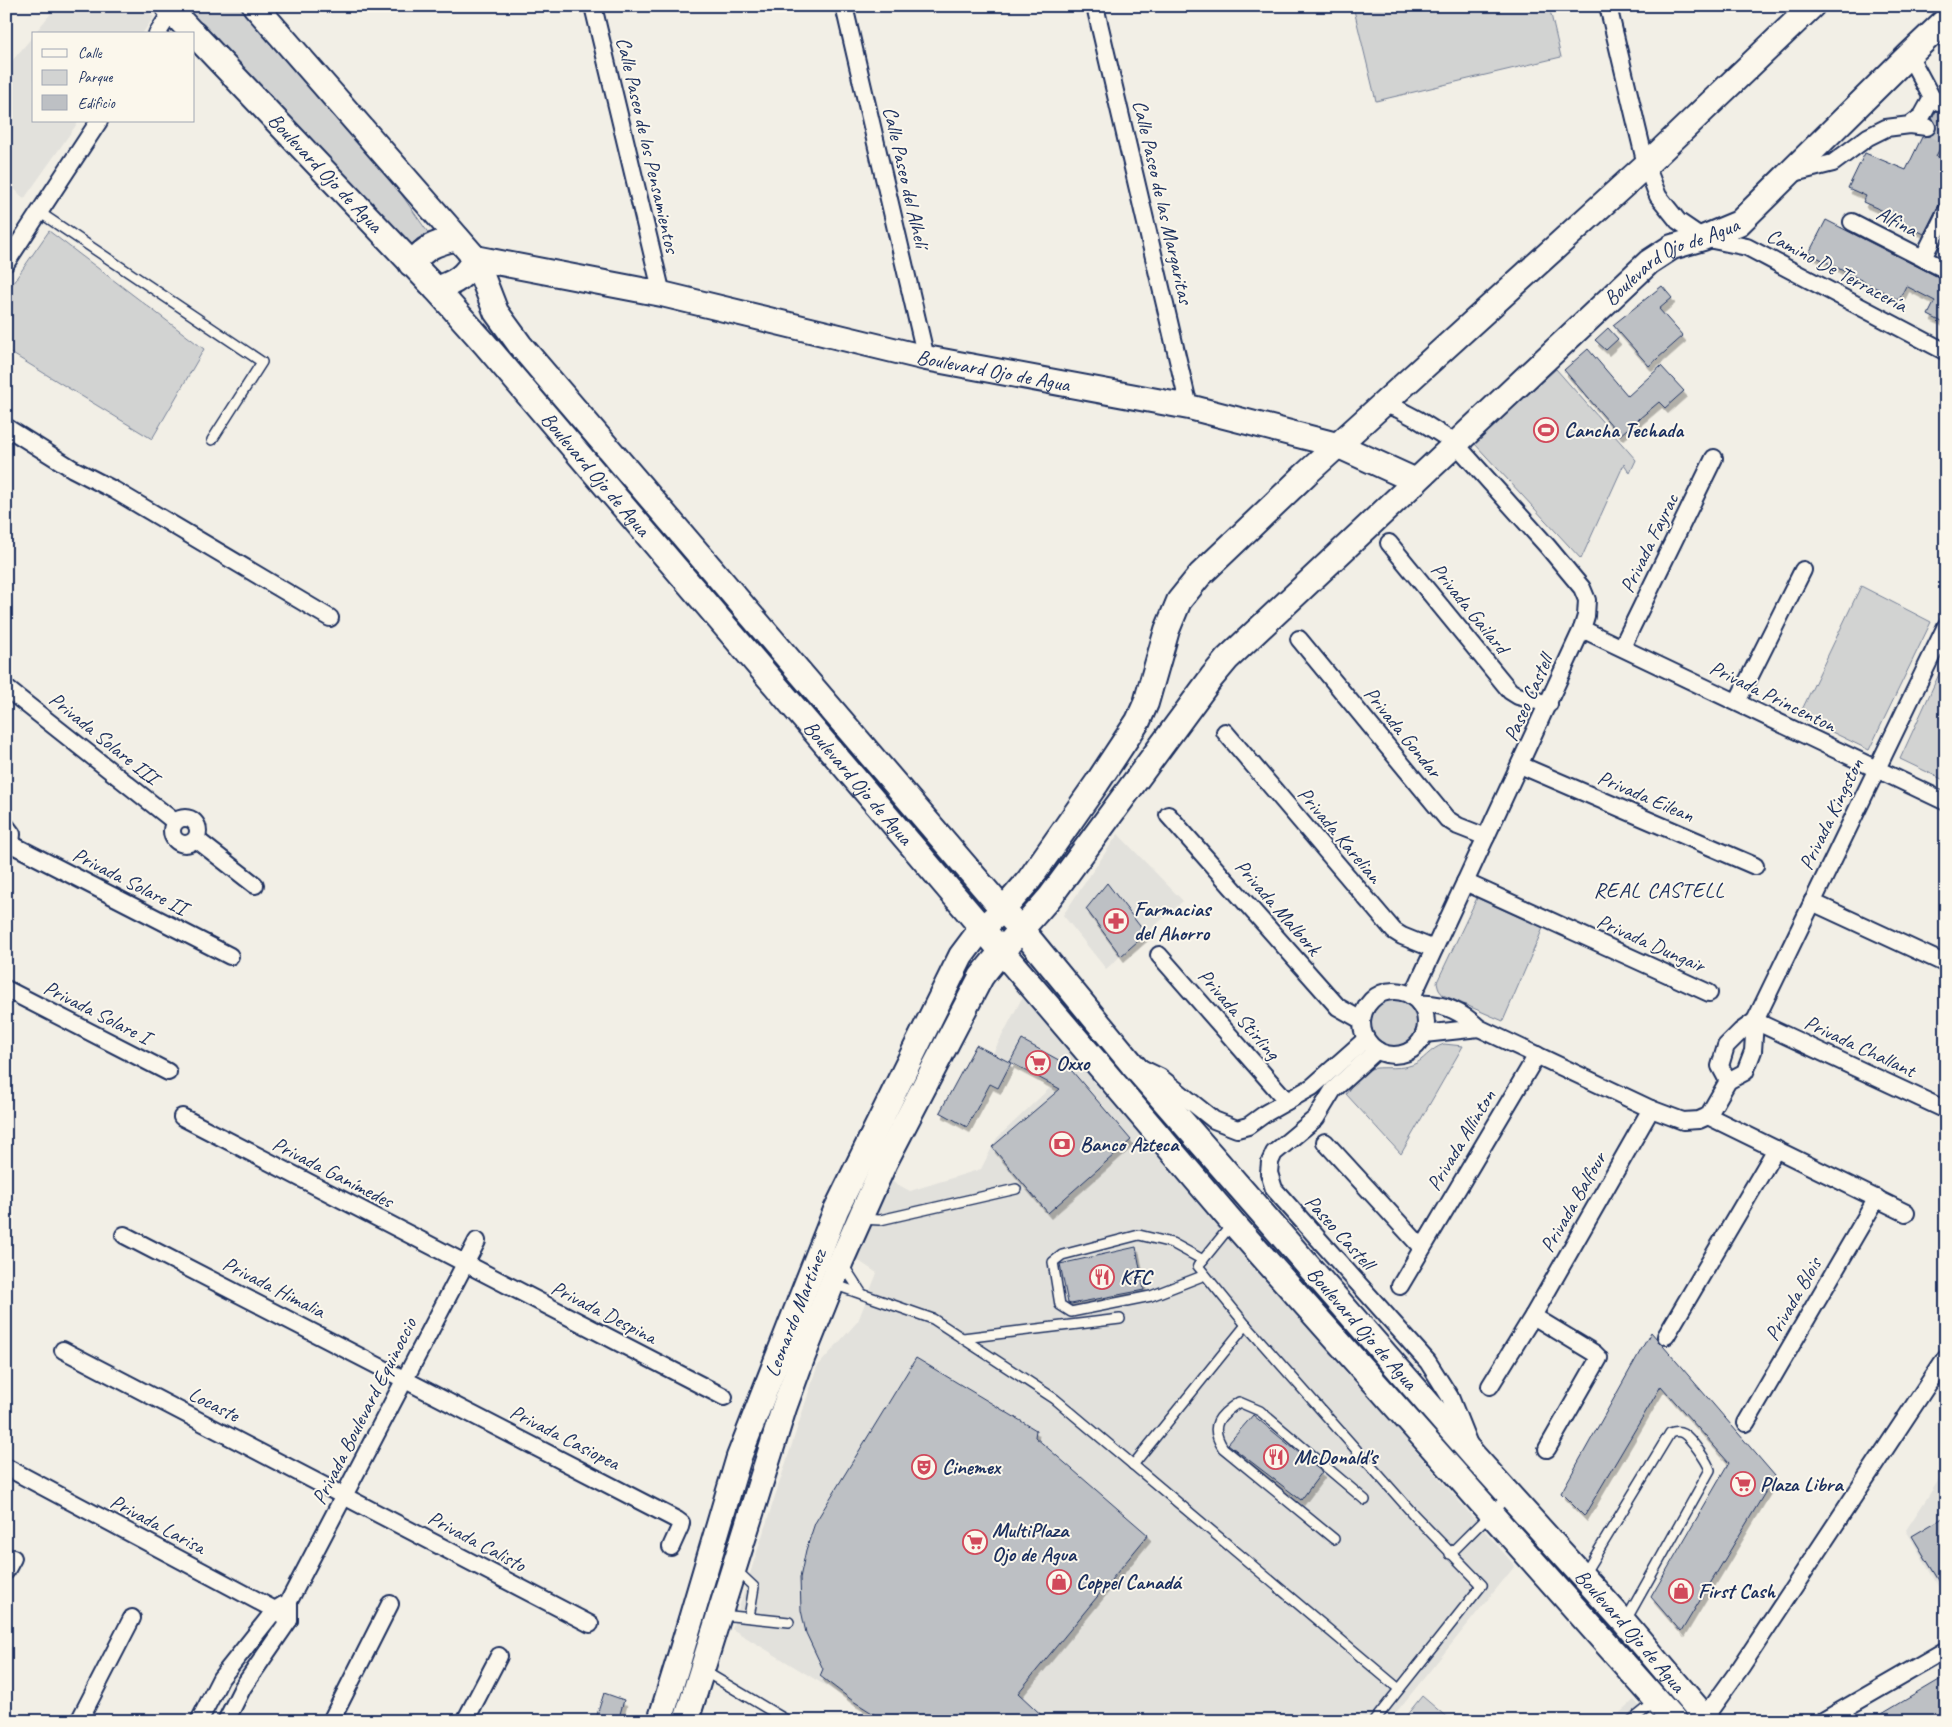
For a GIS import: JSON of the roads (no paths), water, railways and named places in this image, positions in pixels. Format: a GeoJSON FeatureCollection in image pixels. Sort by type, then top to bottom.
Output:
{"type":"FeatureCollection","features":[{"type":"Feature","properties":{"kind":"main road","name":"Boulevard Ojo de Agua"},"geometry":{"type":"LineString","coordinates":[[255,6],[475,258],[496,312],[520,345],[1022,930],[1132,1064],[1474,1456],[1625,1623],[1707,1719]]}},
{"type":"Feature","properties":{"kind":"main road"},"geometry":{"type":"LineString","coordinates":[[982,928],[1003,910],[1029,880],[1138,721],[1146,703],[1167,630],[1179,601],[1200,575],[1337,445],[1646,165],[1812,6]]}},
{"type":"Feature","properties":{"kind":"main road","name":"Boulevard Ojo de Agua"},"geometry":{"type":"LineString","coordinates":[[169,9],[192,32]]}},
{"type":"Feature","properties":{"kind":"main road","name":"Boulevard Ojo de Agua"},"geometry":{"type":"LineString","coordinates":[[1001,950],[1022,930],[1050,897],[1212,676],[1228,659],[1649,262],[1672,248],[1739,223],[1909,54],[1946,20]]}},
{"type":"Feature","properties":{"kind":"main road","name":"Boulevard Ojo de Agua"},"geometry":{"type":"LineString","coordinates":[[195,35],[436,289],[492,352],[1233,1222],[1492,1512],[1674,1721]]}},
{"type":"Feature","properties":{"kind":"main road"},"geometry":{"type":"LineString","coordinates":[[411,264],[424,249],[438,242],[457,238]]}},
{"type":"Feature","properties":{"kind":"main road","name":"Boulevard Ojo de Agua"},"geometry":{"type":"LineString","coordinates":[[475,258],[662,294],[926,358],[1189,407],[1337,445],[1416,481]]}},
{"type":"Feature","properties":{"kind":"main road"},"geometry":{"type":"LineString","coordinates":[[436,289],[460,278],[468,272],[475,258]]}},
{"type":"Feature","properties":{"kind":"main road","name":"Leonardo Martínez"},"geometry":{"type":"LineString","coordinates":[[660,1721],[739,1457],[824,1240],[864,1153],[961,956],[982,928]]}},
{"type":"Feature","properties":{"kind":"main road","name":"Leonardo Martínez"},"geometry":{"type":"LineString","coordinates":[[686,1721],[784,1408],[841,1261],[885,1162],[981,977],[1001,950]]}},
{"type":"Feature","properties":{"kind":"main road"},"geometry":{"type":"LineString","coordinates":[[799,1303],[832,1284],[824,1240]]}},
{"type":"Feature","properties":{"kind":"main road"},"geometry":{"type":"LineString","coordinates":[[678,1663],[701,1670]]}},
{"type":"Feature","properties":{"kind":"street","name":"Calle Paseo de los Pensamientos"},"geometry":{"type":"LineString","coordinates":[[593,6],[662,294]]}},
{"type":"Feature","properties":{"kind":"street","name":"Calle Paseo del Alhelí"},"geometry":{"type":"LineString","coordinates":[[844,6],[926,358]]}},
{"type":"Feature","properties":{"kind":"street","name":"Calle Paseo de las Margaritas"},"geometry":{"type":"LineString","coordinates":[[1095,6],[1189,407]]}},
{"type":"Feature","properties":{"kind":"street"},"geometry":{"type":"LineString","coordinates":[[1608,6],[1646,165],[1658,196],[1678,221],[1703,238]]}},
{"type":"Feature","properties":{"kind":"street"},"geometry":{"type":"LineString","coordinates":[[158,32],[169,9]]}},
{"type":"Feature","properties":{"kind":"street"},"geometry":{"type":"LineString","coordinates":[[1909,54],[1936,100],[1922,116],[1910,125]]}},
{"type":"Feature","properties":{"kind":"street"},"geometry":{"type":"LineString","coordinates":[[6,263],[98,122]]}},
{"type":"Feature","properties":{"kind":"street"},"geometry":{"type":"LineString","coordinates":[[1790,174],[1833,163],[1868,137],[1886,128],[1910,125],[1927,127]]}},
{"type":"Feature","properties":{"kind":"street","name":"Alfina"},"geometry":{"type":"LineString","coordinates":[[1923,258],[1946,212]]}},
{"type":"Feature","properties":{"kind":"street","name":"Alfina"},"geometry":{"type":"LineString","coordinates":[[1852,222],[1946,270]]}},
{"type":"Feature","properties":{"kind":"street","name":"Camino De Terracería"},"geometry":{"type":"LineString","coordinates":[[1703,238],[1747,247],[1946,352]]}},
{"type":"Feature","properties":{"kind":"street","name":"Paseo Castell"},"geometry":{"type":"LineString","coordinates":[[1383,404],[1417,419],[1456,443],[1548,547],[1582,588],[1587,600],[1586,616],[1582,629],[1549,704],[1434,949],[1416,1000]]}},
{"type":"Feature","properties":{"kind":"street"},"geometry":{"type":"LineString","coordinates":[[6,427],[73,469],[114,490],[330,618]]}},
{"type":"Feature","properties":{"kind":"street","name":"Privada Fayrac"},"geometry":{"type":"LineString","coordinates":[[1622,647],[1714,458]]}},
{"type":"Feature","properties":{"kind":"street","name":"Privada Gailard"},"geometry":{"type":"LineString","coordinates":[[1389,543],[1510,691],[1518,696],[1549,704]]}},
{"type":"Feature","properties":{"kind":"street"},"geometry":{"type":"LineString","coordinates":[[1737,702],[1803,570]]}},
{"type":"Feature","properties":{"kind":"street","name":"Privada Kingston"},"geometry":{"type":"LineString","coordinates":[[1708,1116],[1728,1081],[1745,1072],[1753,1051],[1755,1021],[1946,626]]}},
{"type":"Feature","properties":{"kind":"street","name":"Privada Princenton"},"geometry":{"type":"LineString","coordinates":[[1582,629],[1946,802]]}},
{"type":"Feature","properties":{"kind":"street","name":"Privada Gondar"},"geometry":{"type":"LineString","coordinates":[[1299,639],[1447,819],[1458,826],[1486,837]]}},
{"type":"Feature","properties":{"kind":"street","name":"Privada Solare III"},"geometry":{"type":"LineString","coordinates":[[6,688],[176,822],[184,818],[194,821],[199,830],[196,839],[255,884]]}},
{"type":"Feature","properties":{"kind":"street","name":"Privada Karelian"},"geometry":{"type":"LineString","coordinates":[[1225,732],[1394,931],[1434,949]]}},
{"type":"Feature","properties":{"kind":"street","name":"Privada Eilean"},"geometry":{"type":"LineString","coordinates":[[1520,765],[1755,866]]}},
{"type":"Feature","properties":{"kind":"street","name":"Privada Malbork"},"geometry":{"type":"LineString","coordinates":[[1168,815],[1338,1007],[1361,1020]]}},
{"type":"Feature","properties":{"kind":"street"},"geometry":{"type":"LineString","coordinates":[[6,826],[12,834],[9,846]]}},
{"type":"Feature","properties":{"kind":"street","name":"Privada Solare II"},"geometry":{"type":"LineString","coordinates":[[9,846],[230,956]]}},
{"type":"Feature","properties":{"kind":"street","name":"Privada Dungair"},"geometry":{"type":"LineString","coordinates":[[1465,882],[1709,993]]}},
{"type":"Feature","properties":{"kind":"street"},"geometry":{"type":"LineString","coordinates":[[1812,902],[1946,964]]}},
{"type":"Feature","properties":{"kind":"street","name":"Privada Stirling"},"geometry":{"type":"LineString","coordinates":[[1159,955],[1287,1101]]}},
{"type":"Feature","properties":{"kind":"street","name":"Privada Solare I"},"geometry":{"type":"LineString","coordinates":[[6,989],[168,1072]]}},
{"type":"Feature","properties":{"kind":"street"},"geometry":{"type":"LineString","coordinates":[[1416,1000],[1424,1014],[1426,1024],[1424,1034],[1414,1048],[1397,1055],[1386,1054],[1371,1045],[1362,1030],[1361,1020],[1364,1009],[1371,1000],[1380,994],[1396,992],[1416,1000],[1444,1006],[1468,1017],[1479,1028],[1651,1109],[1683,1121],[1699,1120],[1708,1116],[1906,1213]]}},
{"type":"Feature","properties":{"kind":"street","name":"Privada Kingston"},"geometry":{"type":"LineString","coordinates":[[1728,1081],[1720,1066],[1726,1046],[1755,1021]]}},
{"type":"Feature","properties":{"kind":"street","name":"Privada Challant"},"geometry":{"type":"LineString","coordinates":[[1755,1021],[1946,1110]]}},
{"type":"Feature","properties":{"kind":"street"},"geometry":{"type":"LineString","coordinates":[[1424,1034],[1479,1028]]}},
{"type":"Feature","properties":{"kind":"street"},"geometry":{"type":"LineString","coordinates":[[1132,1064],[1160,1077],[1214,1120],[1237,1129],[1248,1126],[1312,1087],[1371,1045]]}},
{"type":"Feature","properties":{"kind":"street","name":"Paseo Castell"},"geometry":{"type":"LineString","coordinates":[[1371,1045],[1333,1090],[1316,1118],[1274,1153],[1270,1162],[1269,1173],[1274,1189],[1428,1362],[1450,1397],[1474,1456]]}},
{"type":"Feature","properties":{"kind":"street","name":"Privada Allinton"},"geometry":{"type":"LineString","coordinates":[[1400,1286],[1536,1055]]}},
{"type":"Feature","properties":{"kind":"street","name":"Privada Balfour"},"geometry":{"type":"LineString","coordinates":[[1490,1386],[1651,1109]]}},
{"type":"Feature","properties":{"kind":"street","name":"Privada Ganímedes"},"geometry":{"type":"LineString","coordinates":[[182,1117],[465,1264]]}},
{"type":"Feature","properties":{"kind":"street"},"geometry":{"type":"LineString","coordinates":[[1325,1142],[1422,1248]]}},
{"type":"Feature","properties":{"kind":"street"},"geometry":{"type":"LineString","coordinates":[[1666,1336],[1776,1149]]}},
{"type":"Feature","properties":{"kind":"street","name":"Privada Blois"},"geometry":{"type":"LineString","coordinates":[[1746,1423],[1877,1198]]}},
{"type":"Feature","properties":{"kind":"street","name":"Privada Himalia"},"geometry":{"type":"LineString","coordinates":[[124,1235],[405,1378]]}},
{"type":"Feature","properties":{"kind":"street","name":"Privada Boulevard Equinoccio"},"geometry":{"type":"LineString","coordinates":[[289,1620],[289,1601],[477,1241]]}},
{"type":"Feature","properties":{"kind":"street","name":"Privada Despina"},"geometry":{"type":"LineString","coordinates":[[465,1264],[724,1397]]}},
{"type":"Feature","properties":{"kind":"street"},"geometry":{"type":"LineString","coordinates":[[1532,1316],[1594,1353],[1599,1358],[1547,1449]]}},
{"type":"Feature","properties":{"kind":"street","name":"Locaste"},"geometry":{"type":"LineString","coordinates":[[63,1350],[344,1496]]}},
{"type":"Feature","properties":{"kind":"street"},"geometry":{"type":"LineString","coordinates":[[1707,1719],[1946,1357]]}},
{"type":"Feature","properties":{"kind":"street","name":"Privada Casiopea"},"geometry":{"type":"LineString","coordinates":[[405,1378],[677,1520],[681,1523],[671,1547]]}},
{"type":"Feature","properties":{"kind":"street","name":"Privada Larisa"},"geometry":{"type":"LineString","coordinates":[[6,1467],[275,1610],[289,1620]]}},
{"type":"Feature","properties":{"kind":"street","name":"Privada Calisto"},"geometry":{"type":"LineString","coordinates":[[344,1496],[590,1624]]}},
{"type":"Feature","properties":{"kind":"street","name":"Privada Boulevard Equinoccio"},"geometry":{"type":"LineString","coordinates":[[200,1721],[221,1678],[275,1610],[289,1601]]}},
{"type":"Feature","properties":{"kind":"street"},"geometry":{"type":"LineString","coordinates":[[330,1721],[390,1604]]}},
{"type":"Feature","properties":{"kind":"street"},"geometry":{"type":"LineString","coordinates":[[79,1721],[132,1618]]}},
{"type":"Feature","properties":{"kind":"street"},"geometry":{"type":"LineString","coordinates":[[226,1721],[243,1688],[289,1620]]}},
{"type":"Feature","properties":{"kind":"street"},"geometry":{"type":"LineString","coordinates":[[1823,1721],[1946,1650]]}},
{"type":"Feature","properties":{"kind":"street"},"geometry":{"type":"LineString","coordinates":[[464,1721],[499,1656]]}},
{"type":"Feature","properties":{"kind":"lane"},"geometry":{"type":"LineString","coordinates":[[39,212],[262,362],[212,440]]}},
{"type":"Feature","properties":{"kind":"lane"},"geometry":{"type":"LineString","coordinates":[[860,1219],[880,1220],[1016,1189]]}},
{"type":"Feature","properties":{"kind":"lane"},"geometry":{"type":"LineString","coordinates":[[1233,1222],[1198,1266],[1204,1275],[1414,1516],[1482,1585],[1374,1721]]}},
{"type":"Feature","properties":{"kind":"lane"},"geometry":{"type":"LineString","coordinates":[[1203,1260],[1172,1243],[1140,1235],[1062,1255],[1053,1262],[1060,1304],[1070,1312],[1151,1296],[1204,1275]]}},
{"type":"Feature","properties":{"kind":"lane"},"geometry":{"type":"LineString","coordinates":[[841,1261],[862,1294]]}},
{"type":"Feature","properties":{"kind":"lane"},"geometry":{"type":"LineString","coordinates":[[832,1284],[933,1319],[1055,1399],[1399,1689]]}},
{"type":"Feature","properties":{"kind":"lane"},"geometry":{"type":"LineString","coordinates":[[963,1338],[1120,1319]]}},
{"type":"Feature","properties":{"kind":"lane"},"geometry":{"type":"LineString","coordinates":[[1134,1465],[1246,1325]]}},
{"type":"Feature","properties":{"kind":"lane"},"geometry":{"type":"LineString","coordinates":[[1334,1539],[1223,1448],[1216,1438],[1216,1424],[1224,1412],[1239,1402],[1260,1411],[1365,1500]]}},
{"type":"Feature","properties":{"kind":"lane"},"geometry":{"type":"LineString","coordinates":[[1583,1576],[1670,1432],[1684,1433],[1708,1462],[1710,1470],[1625,1623]]}},
{"type":"Feature","properties":{"kind":"lane"},"geometry":{"type":"LineString","coordinates":[[1450,1554],[1509,1494]]}},
{"type":"Feature","properties":{"kind":"lane"},"geometry":{"type":"LineString","coordinates":[[734,1568],[754,1587],[750,1617]]}},
{"type":"Feature","properties":{"kind":"lane"},"geometry":{"type":"LineString","coordinates":[[719,1615],[789,1622]]}},
{"type":"Feature","properties":{"kind":"lane"},"geometry":{"type":"LineString","coordinates":[[701,1670],[788,1721]]}},
{"type":"Feature","properties":{"kind":"lane"},"geometry":{"type":"LineString","coordinates":[[1631,1721],[1656,1700]]}},
{"type":"Feature","properties":{"kind":"tunnel"},"geometry":{"type":"LineString","coordinates":[[1927,127],[1946,135]]}},
{"type":"Feature","properties":{"kind":"place","name":"Cancha Techada"},"geometry":{"type":"Point","coordinates":[1546,430]}},
{"type":"Feature","properties":{"kind":"place","name":"Farmacias del Ahorro"},"geometry":{"type":"Point","coordinates":[1116,921]}},
{"type":"Feature","properties":{"kind":"place","name":"Oxxo"},"geometry":{"type":"Point","coordinates":[1038,1063]}},
{"type":"Feature","properties":{"kind":"place","name":"Banco Azteca"},"geometry":{"type":"Point","coordinates":[1062,1144]}},
{"type":"Feature","properties":{"kind":"place","name":"KFC"},"geometry":{"type":"Point","coordinates":[1102,1277]}},
{"type":"Feature","properties":{"kind":"place","name":"McDonald's"},"geometry":{"type":"Point","coordinates":[1276,1457]}},
{"type":"Feature","properties":{"kind":"place","name":"Cinemex"},"geometry":{"type":"Point","coordinates":[924,1467]}},
{"type":"Feature","properties":{"kind":"place","name":"Plaza Libra"},"geometry":{"type":"Point","coordinates":[1743,1484]}},
{"type":"Feature","properties":{"kind":"place","name":"MultiPlaza Ojo de Agua"},"geometry":{"type":"Point","coordinates":[975,1542]}},
{"type":"Feature","properties":{"kind":"place","name":"Coppel Canadá"},"geometry":{"type":"Point","coordinates":[1059,1582]}},
{"type":"Feature","properties":{"kind":"place","name":"First Cash"},"geometry":{"type":"Point","coordinates":[1681,1591]}},
{"type":"Feature","properties":{"kind":"district","name":"REAL CASTELL"},"geometry":{"type":"Point","coordinates":[1659,889]}}]}
